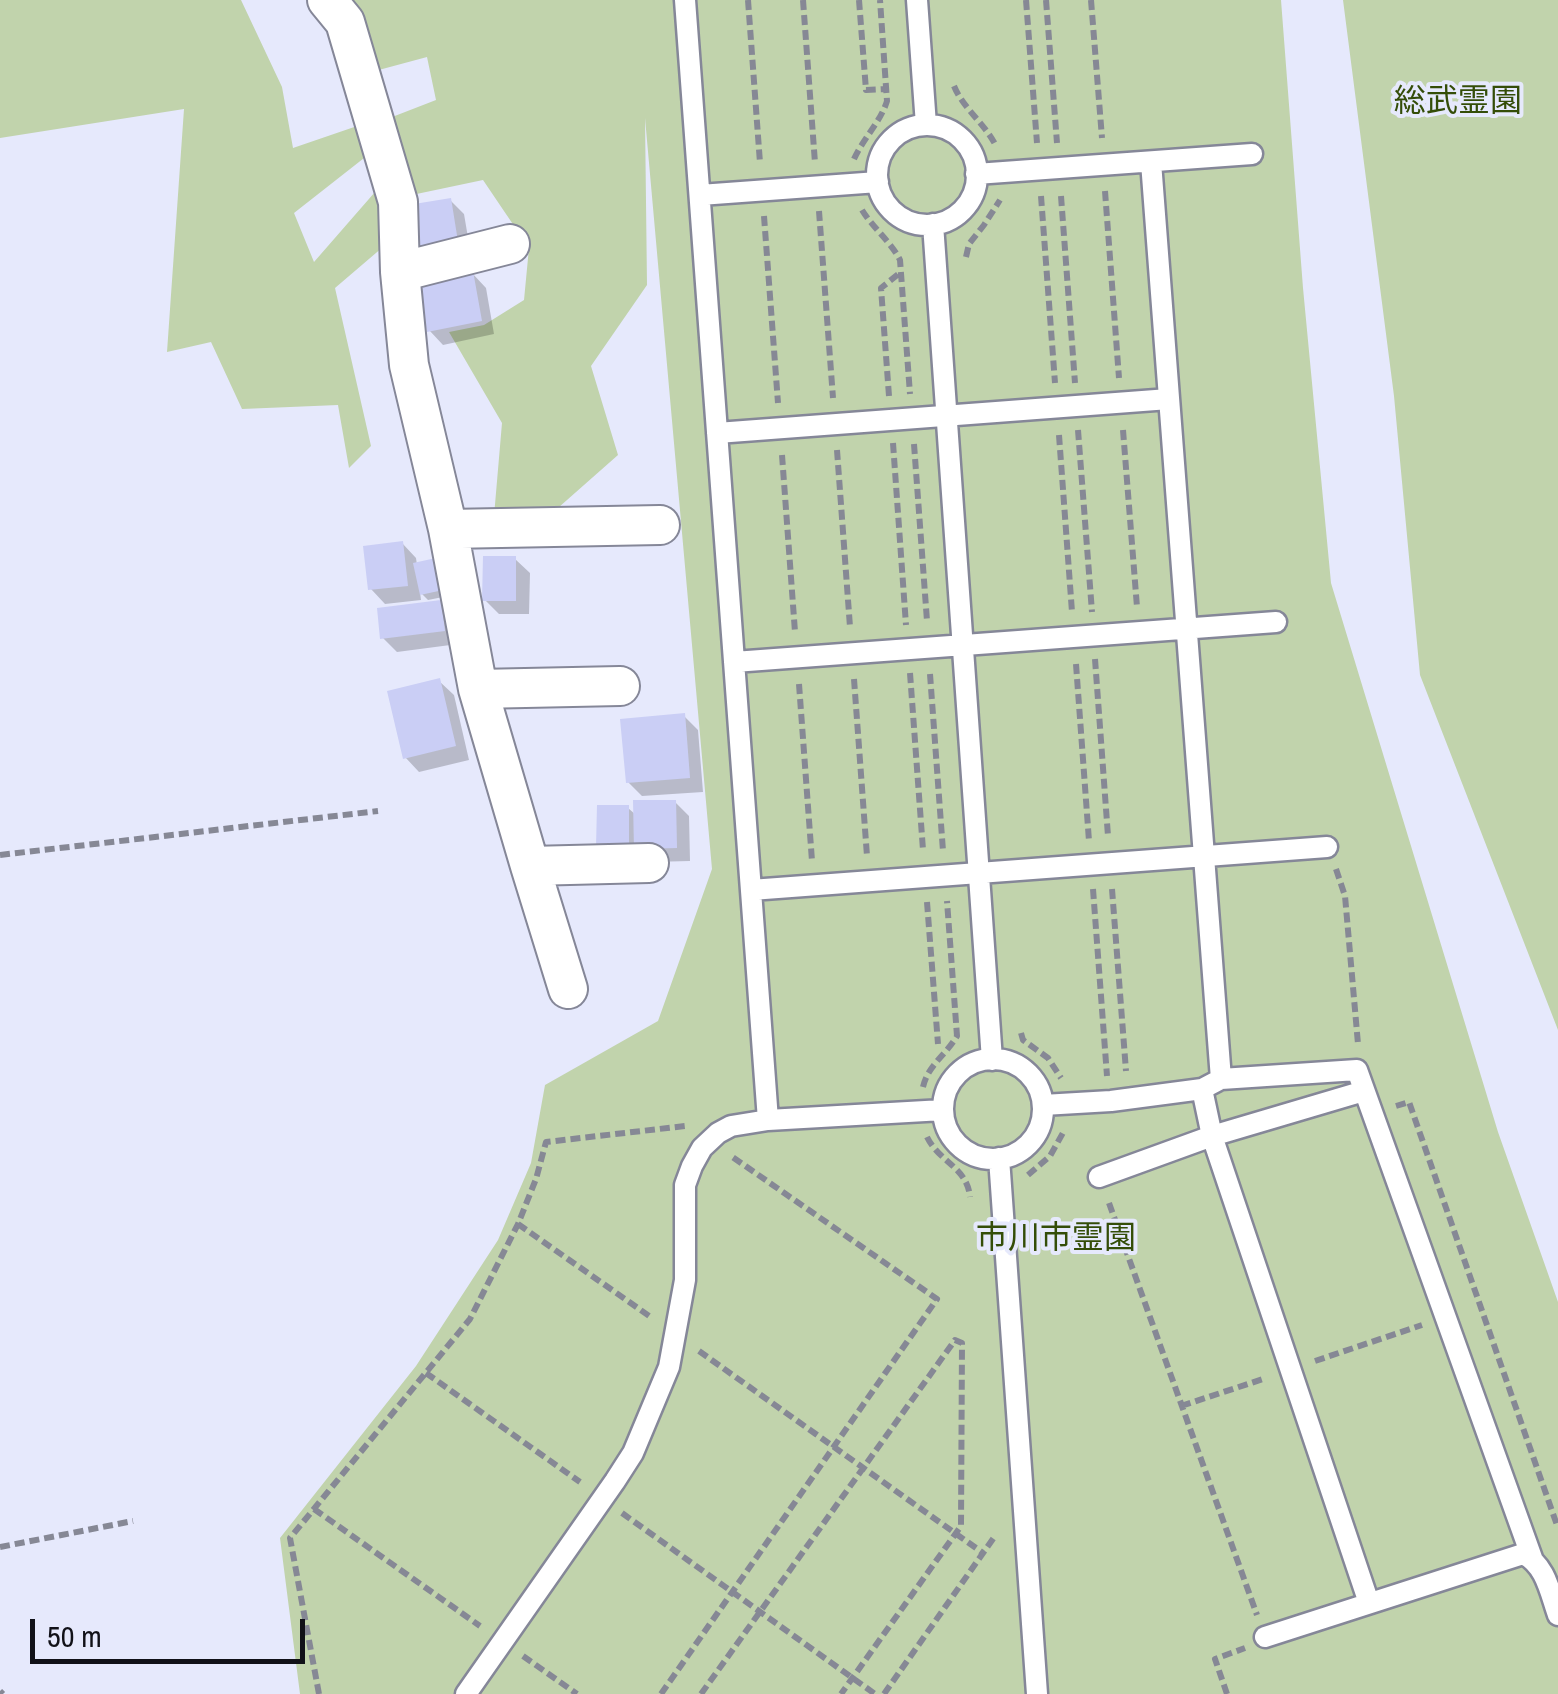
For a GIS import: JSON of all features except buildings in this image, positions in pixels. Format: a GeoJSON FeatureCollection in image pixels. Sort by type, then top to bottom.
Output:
{"type":"FeatureCollection","features":[{"type":"Feature","properties":{"kind":"street"},"geometry":{"type":"LineString","coordinates":[[327,0],[345,22],[398,202],[408,365],[448,529],[478,689],[568,989]]}},
{"type":"Feature","properties":{"kind":"street"},"geometry":{"type":"LineString","coordinates":[[400,272],[510,244]]}},
{"type":"Feature","properties":{"kind":"street"},"geometry":{"type":"LineString","coordinates":[[448,529],[660,525]]}},
{"type":"Feature","properties":{"kind":"street"},"geometry":{"type":"LineString","coordinates":[[478,689],[620,686]]}},
{"type":"Feature","properties":{"kind":"street"},"geometry":{"type":"LineString","coordinates":[[530,866],[650,863]]}},
{"type":"Feature","properties":{"kind":"lane"},"geometry":{"type":"LineString","coordinates":[[685,0],[768,1120]]}},
{"type":"Feature","properties":{"kind":"lane"},"geometry":{"type":"LineString","coordinates":[[917,0],[926,125]]}},
{"type":"Feature","properties":{"kind":"lane"},"geometry":{"type":"LineString","coordinates":[[926,125],[944,127],[963,140],[975,160],[976,174],[973,194],[950,219],[916,224],[895,214],[881,195],[879,161],[890,141],[909,128],[926,125]]}},
{"type":"Feature","properties":{"kind":"lane"},"geometry":{"type":"LineString","coordinates":[[976,174],[1252,154]]}},
{"type":"Feature","properties":{"kind":"lane"},"geometry":{"type":"LineString","coordinates":[[1150,162],[1204,856],[1212,1136],[1370,1603]]}},
{"type":"Feature","properties":{"kind":"lane"},"geometry":{"type":"LineString","coordinates":[[700,195],[878,182]]}},
{"type":"Feature","properties":{"kind":"lane"},"geometry":{"type":"LineString","coordinates":[[933,224],[992,1060]]}},
{"type":"Feature","properties":{"kind":"lane"},"geometry":{"type":"LineString","coordinates":[[717,432],[1168,400]]}},
{"type":"Feature","properties":{"kind":"lane"},"geometry":{"type":"LineString","coordinates":[[734,662],[1276,622]]}},
{"type":"Feature","properties":{"kind":"lane"},"geometry":{"type":"LineString","coordinates":[[751,890],[1327,847]]}},
{"type":"Feature","properties":{"kind":"lane"},"geometry":{"type":"LineString","coordinates":[[992,1060],[1010,1062],[1030,1074],[1043,1105],[1034,1138],[1016,1153],[999,1158],[982,1157],[961,1148],[948,1129],[944,1110],[945,1095],[957,1075],[976,1062],[992,1060]]}},
{"type":"Feature","properties":{"kind":"lane"},"geometry":{"type":"LineString","coordinates":[[1043,1105],[1118,1100],[1212,1084],[1357,1070],[1532,1558],[1540,1567],[1558,1614]]}},
{"type":"Feature","properties":{"kind":"lane"},"geometry":{"type":"LineString","coordinates":[[1099,1176],[1212,1136],[1364,1091]]}},
{"type":"Feature","properties":{"kind":"lane"},"geometry":{"type":"LineString","coordinates":[[466,1694],[633,1453],[646,1426],[669,1367],[685,1280],[685,1185],[702,1148],[731,1126],[768,1120],[944,1110]]}},
{"type":"Feature","properties":{"kind":"lane"},"geometry":{"type":"LineString","coordinates":[[999,1158],[1037,1694]]}},
{"type":"Feature","properties":{"kind":"lane"},"geometry":{"type":"LineString","coordinates":[[1265,1637],[1523,1554],[1532,1558]]}},
{"type":"Feature","properties":{"kind":"path"},"geometry":{"type":"LineString","coordinates":[[859,0],[866,90],[886,89]]}},
{"type":"Feature","properties":{"kind":"path"},"geometry":{"type":"LineString","coordinates":[[850,170],[869,130],[886,108],[880,0]]}},
{"type":"Feature","properties":{"kind":"path"},"geometry":{"type":"LineString","coordinates":[[1026,0],[1049,169],[1118,1100]]}},
{"type":"Feature","properties":{"kind":"path"},"geometry":{"type":"LineString","coordinates":[[1046,0],[1049,169],[1118,1100]]}},
{"type":"Feature","properties":{"kind":"path"},"geometry":{"type":"LineString","coordinates":[[1091,0],[1138,632]]}},
{"type":"Feature","properties":{"kind":"path"},"geometry":{"type":"LineString","coordinates":[[952,77],[959,98],[987,129],[1000,152]]}},
{"type":"Feature","properties":{"kind":"path"},"geometry":{"type":"LineString","coordinates":[[966,269],[968,244],[1003,195]]}},
{"type":"Feature","properties":{"kind":"path"},"geometry":{"type":"LineString","coordinates":[[860,206],[900,260],[911,406]]}},
{"type":"Feature","properties":{"kind":"path"},"geometry":{"type":"LineString","coordinates":[[912,428],[928,634]]}},
{"type":"Feature","properties":{"kind":"path"},"geometry":{"type":"LineString","coordinates":[[929,658],[944,862]]}},
{"type":"Feature","properties":{"kind":"path"},"geometry":{"type":"LineString","coordinates":[[0,855],[378,812]]}},
{"type":"Feature","properties":{"kind":"path"},"geometry":{"type":"LineString","coordinates":[[1327,847],[1345,896],[1359,1052],[1357,1070]]}},
{"type":"Feature","properties":{"kind":"path"},"geometry":{"type":"LineString","coordinates":[[922,1094],[926,1076],[957,1036],[946,885]]}},
{"type":"Feature","properties":{"kind":"path"},"geometry":{"type":"LineString","coordinates":[[1020,1024],[1024,1040],[1048,1058],[1064,1085]]}},
{"type":"Feature","properties":{"kind":"path"},"geometry":{"type":"LineString","coordinates":[[1390,1109],[1409,1102],[1558,1528]]}},
{"type":"Feature","properties":{"kind":"path"},"geometry":{"type":"LineString","coordinates":[[319,1694],[290,1538],[470,1319],[518,1224],[546,1142],[705,1124],[731,1126]]}},
{"type":"Feature","properties":{"kind":"path"},"geometry":{"type":"LineString","coordinates":[[924,1126],[932,1147],[964,1174],[971,1210]]}},
{"type":"Feature","properties":{"kind":"path"},"geometry":{"type":"LineString","coordinates":[[661,1694],[937,1299],[710,1140]]}},
{"type":"Feature","properties":{"kind":"path"},"geometry":{"type":"LineString","coordinates":[[1099,1176],[1265,1637],[1258,1644],[1214,1659],[1226,1694]]}},
{"type":"Feature","properties":{"kind":"path"},"geometry":{"type":"LineString","coordinates":[[518,1224],[983,1553]]}},
{"type":"Feature","properties":{"kind":"path"},"geometry":{"type":"LineString","coordinates":[[702,1694],[955,1340],[962,1344],[961,1526],[841,1694]]}},
{"type":"Feature","properties":{"kind":"path"},"geometry":{"type":"LineString","coordinates":[[426,1373],[875,1694]]}},
{"type":"Feature","properties":{"kind":"path"},"geometry":{"type":"LineString","coordinates":[[314,1508],[577,1694]]}},
{"type":"Feature","properties":{"kind":"path"},"geometry":{"type":"LineString","coordinates":[[0,1547],[133,1521]]}},
{"type":"Feature","properties":{"kind":"path"},"geometry":{"type":"LineString","coordinates":[[884,1694],[995,1536],[996,1556]]}},
{"type":"Feature","properties":{"kind":"green space"},"geometry":{"type":"Polygon","coordinates":[[[0,0],[241,0],[282,87],[293,148],[363,124],[373,151],[294,213],[314,262],[375,192],[390,241],[335,288],[371,446],[349,468],[338,405],[242,409],[211,342],[167,352],[184,109],[0,138],[0,0]]]}},
{"type":"Feature","properties":{"kind":"green space","name":"市川市霊園"},"geometry":{"type":"Polygon","coordinates":[[[345,0],[1281,0],[1331,583],[1498,1132],[1558,1302],[1558,1694],[300,1694],[280,1538],[416,1366],[498,1240],[531,1163],[545,1085],[658,1021],[712,869],[645,118],[647,285],[591,366],[618,455],[550,515],[494,516],[502,423],[449,332],[484,325],[524,300],[529,248],[483,180],[407,196],[387,119],[436,100],[427,57],[375,71],[367,26],[345,0]]]}},
{"type":"Feature","properties":{"kind":"green space","name":"総武霊園"},"geometry":{"type":"Polygon","coordinates":[[[1343,0],[1558,0],[1558,1030],[1420,675],[1394,396],[1343,0]]]}}]}
